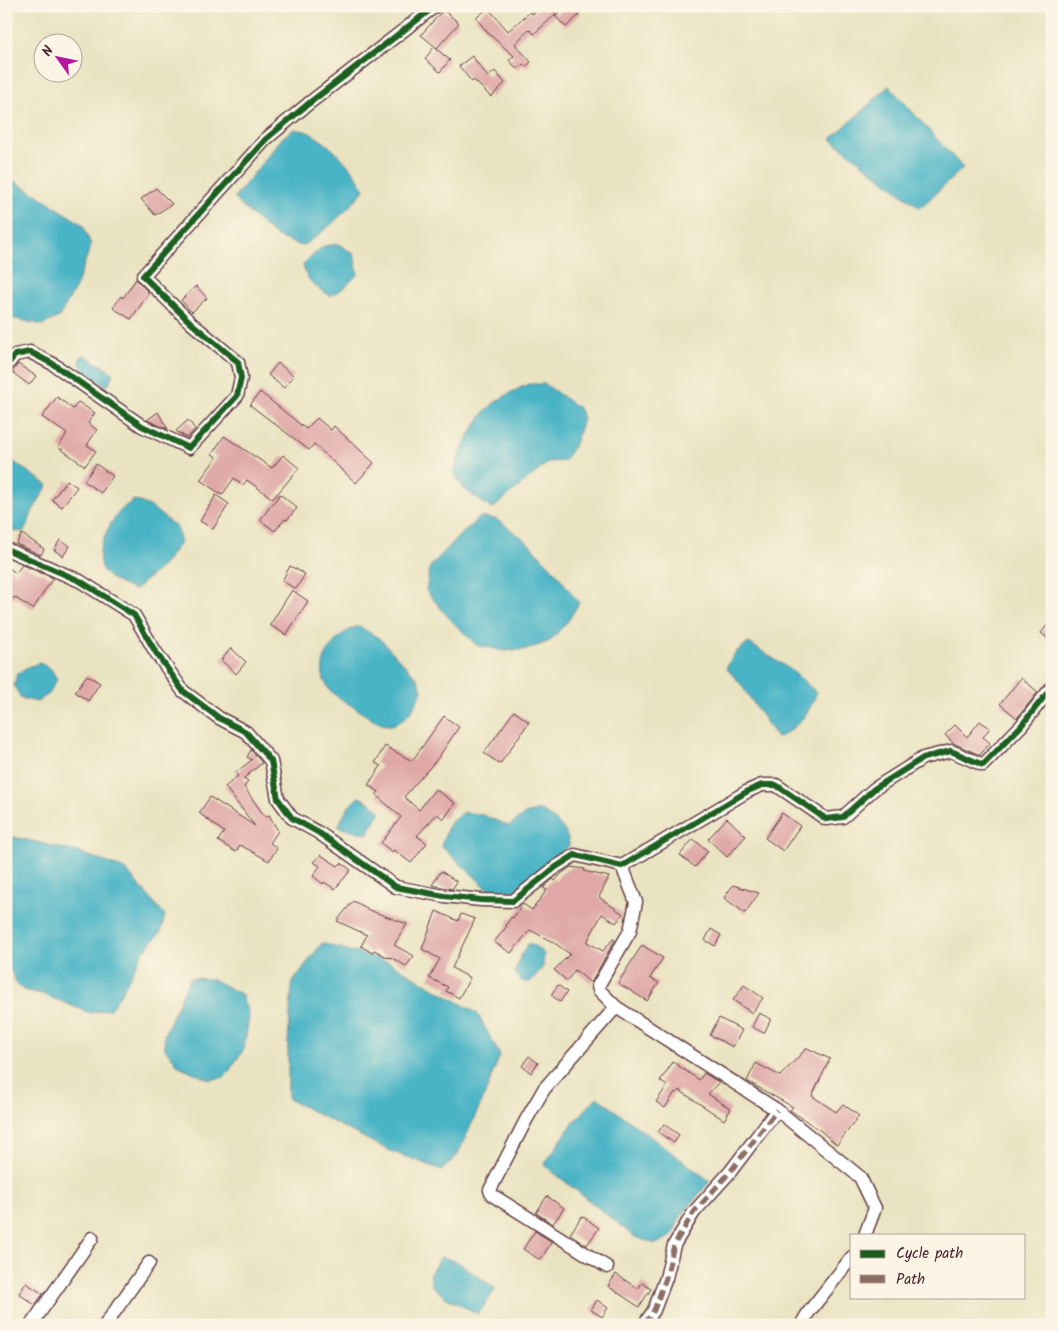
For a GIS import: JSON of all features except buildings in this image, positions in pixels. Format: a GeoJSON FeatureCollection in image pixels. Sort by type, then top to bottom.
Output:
{"type":"FeatureCollection","features":[{"type":"Feature","properties":{"kind":"street"},"geometry":{"type":"LineString","coordinates":[[6,366],[16,355],[30,352],[53,364],[142,426],[189,448],[237,396],[241,378],[238,362],[191,323],[143,276],[266,139],[308,104],[435,6]]}},
{"type":"Feature","properties":{"kind":"street"},"geometry":{"type":"LineString","coordinates":[[6,549],[80,581],[134,616],[155,651],[183,691],[219,718],[246,732],[271,761],[278,799],[292,818],[319,833],[396,887],[444,896],[513,901],[556,867],[575,855],[622,866],[748,791],[762,785],[776,785],[826,820],[843,817],[874,790],[923,758],[951,751],[983,764],[1021,726],[1052,687]]}},
{"type":"Feature","properties":{"kind":"street"},"geometry":{"type":"LineString","coordinates":[[622,866],[636,902],[630,931],[598,986],[599,990],[616,1007],[777,1110],[860,1177],[875,1208],[865,1234]]}},
{"type":"Feature","properties":{"kind":"street"},"geometry":{"type":"LineString","coordinates":[[607,1267],[492,1196],[490,1190],[544,1089],[616,1007]]}},
{"type":"Feature","properties":{"kind":"street"},"geometry":{"type":"LineString","coordinates":[[644,1325],[654,1310],[666,1278],[674,1245],[694,1212],[730,1172],[777,1110]]}},
{"type":"Feature","properties":{"kind":"street"},"geometry":{"type":"LineString","coordinates":[[31,1325],[92,1238]]}},
{"type":"Feature","properties":{"kind":"street"},"geometry":{"type":"LineString","coordinates":[[801,1325],[808,1313],[850,1260]]}},
{"type":"Feature","properties":{"kind":"street"},"geometry":{"type":"LineString","coordinates":[[105,1325],[149,1264]]}},
{"type":"Feature","properties":{"kind":"water"},"geometry":{"type":"Polygon","coordinates":[[[889,86],[963,168],[920,208],[831,139],[889,86]]]}},
{"type":"Feature","properties":{"kind":"water"},"geometry":{"type":"Polygon","coordinates":[[[294,129],[309,133],[328,145],[350,167],[364,190],[335,221],[302,246],[277,237],[237,202],[235,197],[283,137],[294,129]]]}},
{"type":"Feature","properties":{"kind":"water"},"geometry":{"type":"Polygon","coordinates":[[[14,181],[83,225],[91,245],[76,287],[59,317],[43,325],[6,317],[6,184],[14,181]]]}},
{"type":"Feature","properties":{"kind":"water"},"geometry":{"type":"Polygon","coordinates":[[[338,244],[354,254],[358,274],[345,287],[331,296],[309,279],[303,264],[324,246],[338,244]]]}},
{"type":"Feature","properties":{"kind":"water"},"geometry":{"type":"Polygon","coordinates":[[[85,355],[113,373],[108,386],[91,378],[80,365],[81,357],[85,355]]]}},
{"type":"Feature","properties":{"kind":"water"},"geometry":{"type":"Polygon","coordinates":[[[529,384],[545,384],[580,409],[583,419],[575,444],[564,461],[549,462],[492,509],[464,489],[454,473],[456,464],[469,435],[487,409],[502,397],[529,384]]]}},
{"type":"Feature","properties":{"kind":"water"},"geometry":{"type":"Polygon","coordinates":[[[6,457],[48,485],[23,532],[13,531],[6,524],[6,457]]]}},
{"type":"Feature","properties":{"kind":"water"},"geometry":{"type":"Polygon","coordinates":[[[134,500],[150,506],[178,529],[180,543],[165,563],[135,590],[118,583],[108,576],[101,566],[99,558],[103,540],[111,523],[121,510],[134,500]]]}},
{"type":"Feature","properties":{"kind":"water"},"geometry":{"type":"Polygon","coordinates":[[[480,517],[496,519],[524,539],[554,570],[579,603],[568,621],[550,641],[529,649],[505,651],[476,645],[426,591],[430,567],[480,517]]]}},
{"type":"Feature","properties":{"kind":"water"},"geometry":{"type":"Polygon","coordinates":[[[358,626],[379,638],[418,679],[422,690],[411,712],[402,721],[387,725],[374,721],[335,695],[324,680],[324,661],[328,651],[341,636],[358,626]]]}},
{"type":"Feature","properties":{"kind":"water"},"geometry":{"type":"Polygon","coordinates":[[[749,643],[791,670],[816,692],[811,706],[802,719],[777,738],[740,683],[726,668],[736,652],[749,643]]]}},
{"type":"Feature","properties":{"kind":"water"},"geometry":{"type":"Polygon","coordinates":[[[40,663],[51,669],[57,679],[49,694],[37,702],[21,698],[14,686],[17,674],[27,667],[40,663]]]}},
{"type":"Feature","properties":{"kind":"water"},"geometry":{"type":"Polygon","coordinates":[[[359,797],[372,804],[381,812],[367,834],[338,827],[347,810],[359,797]]]}},
{"type":"Feature","properties":{"kind":"water"},"geometry":{"type":"Polygon","coordinates":[[[540,810],[563,829],[569,846],[546,867],[514,891],[488,889],[441,846],[449,824],[463,812],[483,815],[509,826],[525,814],[540,810]]]}},
{"type":"Feature","properties":{"kind":"water"},"geometry":{"type":"Polygon","coordinates":[[[6,835],[78,852],[125,869],[165,915],[161,932],[143,952],[123,990],[110,1009],[90,1013],[42,994],[23,990],[16,982],[6,965],[6,835]]]}},
{"type":"Feature","properties":{"kind":"water"},"geometry":{"type":"Polygon","coordinates":[[[322,943],[389,962],[477,1013],[500,1055],[483,1099],[457,1156],[442,1170],[388,1150],[288,1099],[288,1043],[292,983],[322,943]]]}},
{"type":"Feature","properties":{"kind":"water"},"geometry":{"type":"Polygon","coordinates":[[[528,944],[535,946],[544,954],[543,967],[530,982],[521,981],[515,972],[521,955],[528,944]]]}},
{"type":"Feature","properties":{"kind":"water"},"geometry":{"type":"Polygon","coordinates":[[[190,978],[212,979],[241,994],[249,1016],[244,1049],[225,1077],[210,1080],[179,1066],[165,1049],[164,1035],[190,978]]]}},
{"type":"Feature","properties":{"kind":"water"},"geometry":{"type":"Polygon","coordinates":[[[597,1097],[710,1181],[681,1216],[672,1236],[656,1244],[635,1237],[544,1165],[570,1127],[597,1097]]]}},
{"type":"Feature","properties":{"kind":"water"},"geometry":{"type":"Polygon","coordinates":[[[441,1257],[458,1262],[496,1289],[478,1314],[445,1297],[432,1286],[430,1274],[441,1257]]]}},
{"type":"Feature","properties":{"kind":"marked path"},"geometry":{"type":"LineString","coordinates":[[644,1325],[654,1310],[666,1278],[674,1245],[694,1212],[730,1172],[777,1110]]}},
{"type":"Feature","properties":{"kind":"cycle path"},"geometry":{"type":"LineString","coordinates":[[6,366],[15,355],[30,352],[53,364],[142,426],[189,448],[237,396],[241,378],[238,362],[191,323],[143,276],[266,139],[308,104],[435,6]]}},
{"type":"Feature","properties":{"kind":"cycle path"},"geometry":{"type":"LineString","coordinates":[[6,549],[80,581],[134,615],[155,651],[183,691],[219,718],[246,732],[271,761],[278,799],[292,818],[319,833],[396,887],[444,896],[513,901],[556,867],[575,855],[622,866],[748,791],[762,785],[776,785],[826,819],[843,817],[874,789],[923,758],[951,751],[983,765],[1021,726],[1052,687]]}}]}
